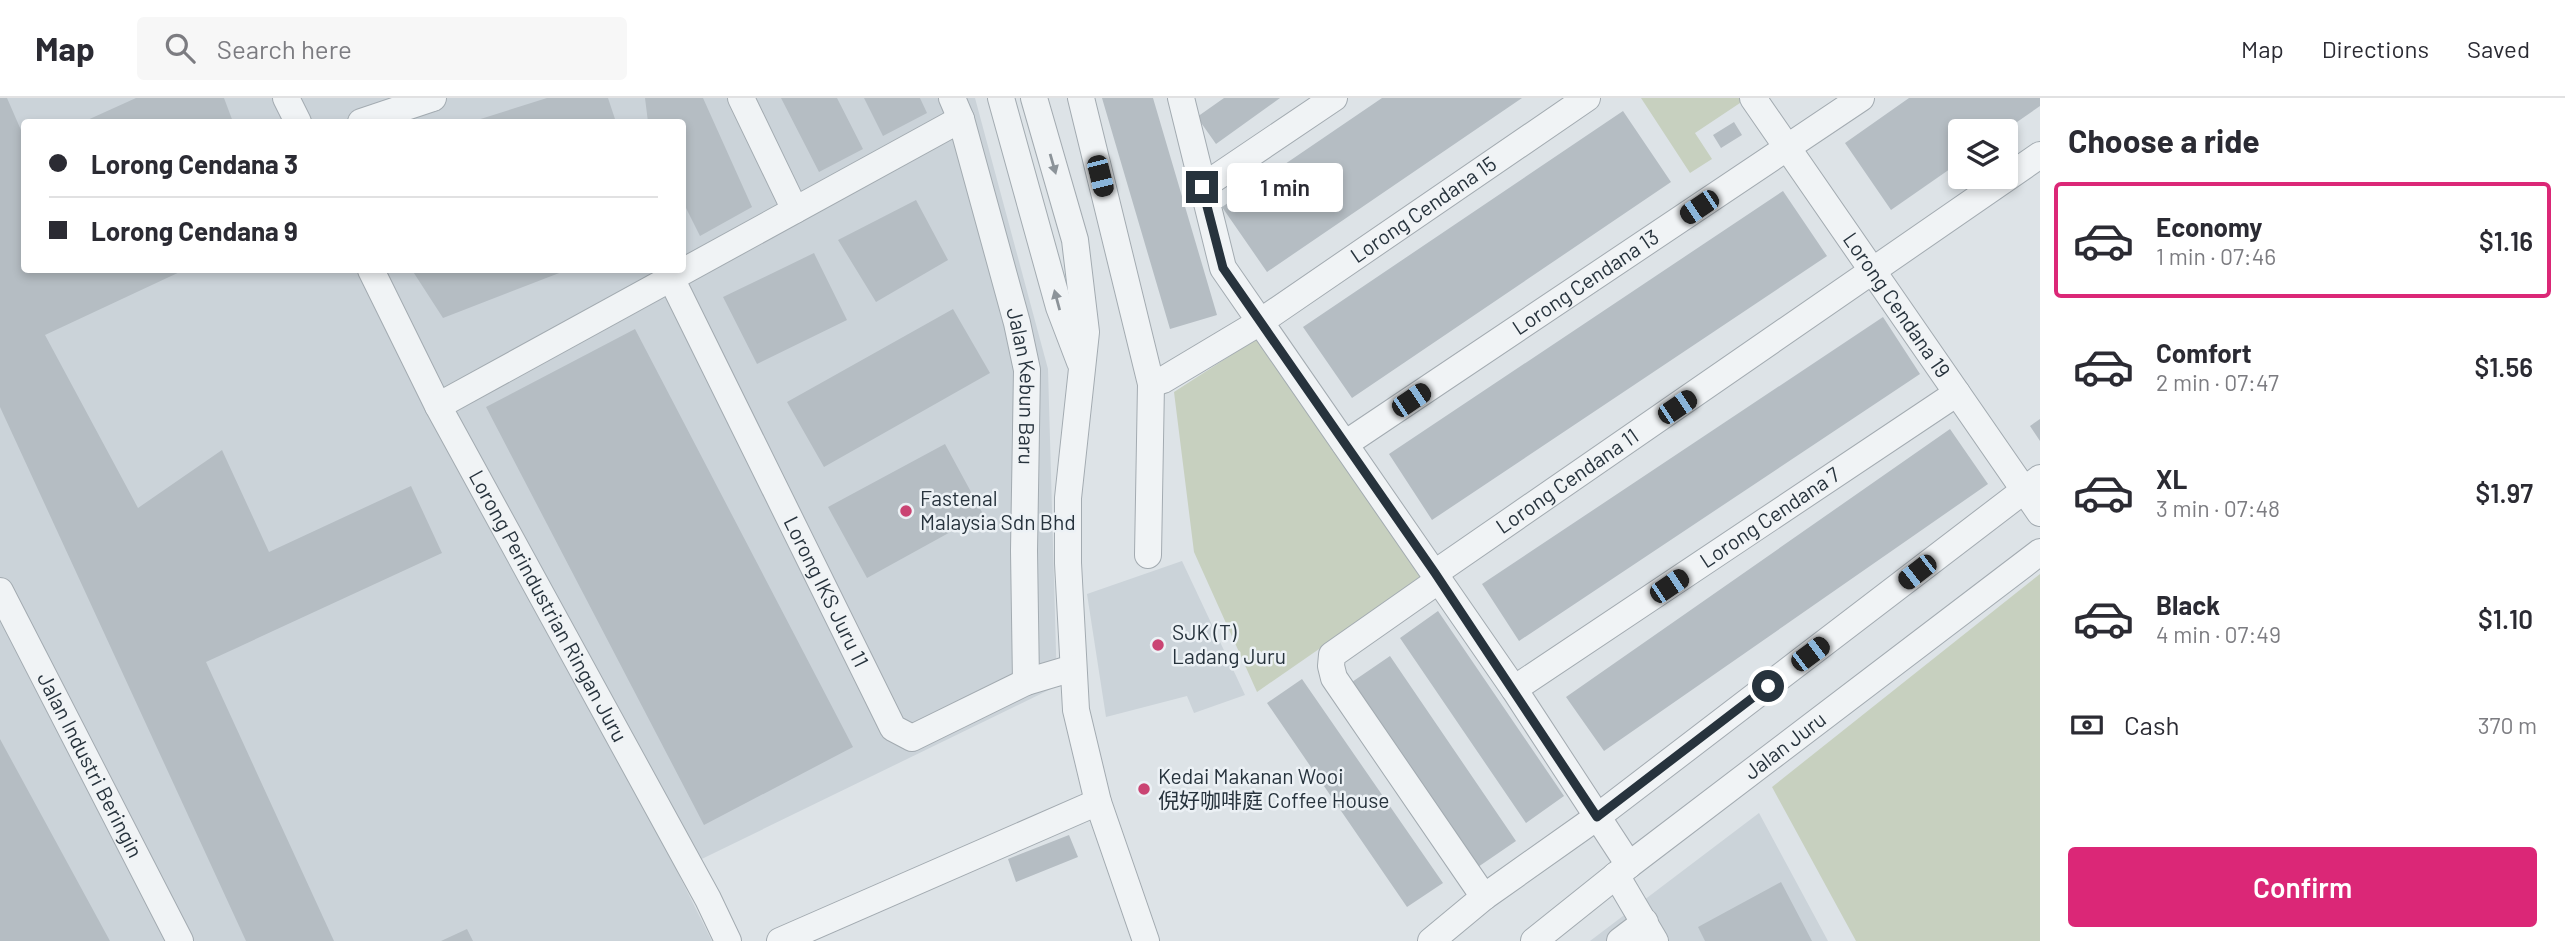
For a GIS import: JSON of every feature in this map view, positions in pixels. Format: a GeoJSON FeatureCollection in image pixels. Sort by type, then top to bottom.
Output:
{"type":"FeatureCollection","features":[{"type":"Feature","properties":{"kind":"street"},"geometry":{"type":"LineString","coordinates":[[286,98],[296,119]]}},
{"type":"Feature","properties":{"kind":"street"},"geometry":{"type":"LineString","coordinates":[[370,119],[433,98]]}},
{"type":"Feature","properties":{"kind":"street"},"geometry":{"type":"LineString","coordinates":[[741,98],[795,210]]}},
{"type":"Feature","properties":{"kind":"street"},"geometry":{"type":"LineString","coordinates":[[1001,98],[1059,307],[1081,364]]}},
{"type":"Feature","properties":{"kind":"street"},"geometry":{"type":"LineString","coordinates":[[1034,98],[1074,240],[1086,332],[1068,498],[1073,668],[1080,729],[1098,803],[1146,941]]}},
{"type":"Feature","properties":{"kind":"street"},"geometry":{"type":"LineString","coordinates":[[1081,98],[1151,384],[1149,555]]}},
{"type":"Feature","properties":{"kind":"street"},"geometry":{"type":"LineString","coordinates":[[1181,98],[1223,268],[1437,576],[1597,817],[1650,932],[1620,941]]}},
{"type":"Feature","properties":{"kind":"street"},"geometry":{"type":"LineString","coordinates":[[1202,187],[1334,98]]}},
{"type":"Feature","properties":{"kind":"street","name":"Lorong Cendana 15"},"geometry":{"type":"LineString","coordinates":[[1151,384],[1163,380],[1260,322],[1587,98]]}},
{"type":"Feature","properties":{"kind":"street","name":"Lorong Cendana 19"},"geometry":{"type":"LineString","coordinates":[[1753,98],[1957,393],[2032,484],[2040,513]]}},
{"type":"Feature","properties":{"kind":"street","name":"Lorong Cendana 13"},"geometry":{"type":"LineString","coordinates":[[1345,444],[1861,98]]}},
{"type":"Feature","properties":{"kind":"street"},"geometry":{"type":"LineString","coordinates":[[686,270],[795,210],[957,109]]}},
{"type":"Feature","properties":{"kind":"street","name":"Jalan Kebun Baru"},"geometry":{"type":"LineString","coordinates":[[957,109],[1017,323],[1027,369],[1024,551],[1026,682]]}},
{"type":"Feature","properties":{"kind":"street","name":"Lorong Cendana 11"},"geometry":{"type":"LineString","coordinates":[[1484,897],[1334,678],[1332,654],[1437,576],[2040,155]]}},
{"type":"Feature","properties":{"kind":"street","name":"Lorong Perindustrian Ringan Juru"},"geometry":{"type":"LineString","coordinates":[[372,273],[438,406],[708,899],[728,941]]}},
{"type":"Feature","properties":{"kind":"street"},"geometry":{"type":"LineString","coordinates":[[438,406],[680,273]]}},
{"type":"Feature","properties":{"kind":"street","name":"Lorong IKS Juru 11"},"geometry":{"type":"LineString","coordinates":[[671,278],[893,728],[912,738],[1026,682],[1073,668]]}},
{"type":"Feature","properties":{"kind":"street","name":"Lorong Cendana 7"},"geometry":{"type":"LineString","coordinates":[[1514,690],[1957,393]]}},
{"type":"Feature","properties":{"kind":"street"},"geometry":{"type":"LineString","coordinates":[[1431,941],[1484,897],[1597,817],[2032,484]]}},
{"type":"Feature","properties":{"kind":"street","name":"Jalan Juru"},"geometry":{"type":"LineString","coordinates":[[1534,941],[2040,552]]}},
{"type":"Feature","properties":{"kind":"street","name":"Jalan Industri Beringin"},"geometry":{"type":"LineString","coordinates":[[0,591],[180,941]]}},
{"type":"Feature","properties":{"kind":"street"},"geometry":{"type":"LineString","coordinates":[[780,941],[1098,803]]}},
{"type":"Feature","properties":{"kind":"shaded area"},"geometry":{"type":"Polygon","coordinates":[[[0,98],[975,98],[1048,369],[1057,686],[677,871],[712,941],[0,941],[0,98]]]}},
{"type":"Feature","properties":{"kind":"shaded area","name":"SJK (T) Ladang Juru"},"geometry":{"type":"Polygon","coordinates":[[[1182,561],[1245,695],[1194,713],[1187,696],[1106,717],[1087,594],[1182,561]]]}},
{"type":"Feature","properties":{"kind":"shaded area"},"geometry":{"type":"Polygon","coordinates":[[[1759,813],[1828,941],[1590,941],[1759,813]]]}},
{"type":"Feature","properties":{"kind":"green space"},"geometry":{"type":"Polygon","coordinates":[[[1641,98],[1741,98],[1743,101],[1695,133],[1712,159],[1690,173],[1641,98]]]}},
{"type":"Feature","properties":{"kind":"green space"},"geometry":{"type":"Polygon","coordinates":[[[1256,339],[1423,577],[1257,692],[1194,552],[1174,392],[1256,339]]]}},
{"type":"Feature","properties":{"kind":"green space"},"geometry":{"type":"Polygon","coordinates":[[[2040,574],[2040,941],[1856,941],[1772,787],[2040,574]]]}},
{"type":"Feature","properties":{"kind":"building"},"geometry":{"type":"Polygon","coordinates":[[[0,98],[7,98],[21,130],[21,273],[178,273],[45,335],[138,508],[222,450],[269,552],[411,486],[442,553],[206,662],[334,941],[246,941],[0,407],[0,98]]]}},
{"type":"Feature","properties":{"kind":"building"},"geometry":{"type":"Polygon","coordinates":[[[136,98],[224,98],[232,119],[90,119],[136,98]]]}},
{"type":"Feature","properties":{"kind":"building"},"geometry":{"type":"Polygon","coordinates":[[[547,98],[608,98],[615,119],[480,119],[547,98]]]}},
{"type":"Feature","properties":{"kind":"building"},"geometry":{"type":"Polygon","coordinates":[[[645,98],[703,98],[752,207],[700,236],[686,208],[686,119],[648,119],[645,98]]]}},
{"type":"Feature","properties":{"kind":"building"},"geometry":{"type":"Polygon","coordinates":[[[781,98],[837,98],[863,149],[819,172],[781,98]]]}},
{"type":"Feature","properties":{"kind":"building"},"geometry":{"type":"Polygon","coordinates":[[[864,98],[920,98],[927,113],[883,136],[864,98]]]}},
{"type":"Feature","properties":{"kind":"building"},"geometry":{"type":"Polygon","coordinates":[[[1102,98],[1153,98],[1217,315],[1170,329],[1102,98]]]}},
{"type":"Feature","properties":{"kind":"building"},"geometry":{"type":"Polygon","coordinates":[[[1224,98],[1280,98],[1216,144],[1197,117],[1224,98]]]}},
{"type":"Feature","properties":{"kind":"building"},"geometry":{"type":"Polygon","coordinates":[[[1382,98],[1522,98],[1267,272],[1222,207],[1382,98]]]}},
{"type":"Feature","properties":{"kind":"building"},"geometry":{"type":"Polygon","coordinates":[[[1909,98],[2040,98],[2040,106],[2018,121],[2018,119],[1948,119],[1948,170],[1891,210],[1845,143],[1909,98]]]}},
{"type":"Feature","properties":{"kind":"building"},"geometry":{"type":"Polygon","coordinates":[[[1623,111],[1671,182],[1352,398],[1303,327],[1623,111]]]}},
{"type":"Feature","properties":{"kind":"building"},"geometry":{"type":"Polygon","coordinates":[[[1734,122],[1742,135],[1721,148],[1713,135],[1734,122]]]}},
{"type":"Feature","properties":{"kind":"building"},"geometry":{"type":"Polygon","coordinates":[[[1783,191],[1827,256],[1432,520],[1389,454],[1783,191]]]}},
{"type":"Feature","properties":{"kind":"building"},"geometry":{"type":"Polygon","coordinates":[[[916,200],[948,260],[876,302],[838,240],[916,200]]]}},
{"type":"Feature","properties":{"kind":"building"},"geometry":{"type":"Polygon","coordinates":[[[814,253],[847,320],[757,364],[723,297],[814,253]]]}},
{"type":"Feature","properties":{"kind":"building"},"geometry":{"type":"Polygon","coordinates":[[[414,273],[559,273],[443,318],[414,273]]]}},
{"type":"Feature","properties":{"kind":"building"},"geometry":{"type":"Polygon","coordinates":[[[953,309],[990,373],[824,467],[787,402],[953,309]]]}},
{"type":"Feature","properties":{"kind":"building"},"geometry":{"type":"Polygon","coordinates":[[[1883,317],[1920,374],[1519,641],[1482,584],[1883,317]]]}},
{"type":"Feature","properties":{"kind":"building"},"geometry":{"type":"Polygon","coordinates":[[[635,329],[853,747],[704,825],[486,407],[635,329]]]}},
{"type":"Feature","properties":{"kind":"building"},"geometry":{"type":"Polygon","coordinates":[[[2040,419],[2040,441],[2030,426],[2040,419]]]}},
{"type":"Feature","properties":{"kind":"building"},"geometry":{"type":"Polygon","coordinates":[[[1950,429],[1988,484],[1604,751],[1566,697],[1950,429]]]}},
{"type":"Feature","properties":{"kind":"building","name":"Fastenal Malaysia Sdn Bhd"},"geometry":{"type":"Polygon","coordinates":[[[945,444],[983,514],[867,578],[828,507],[945,444]]]}},
{"type":"Feature","properties":{"kind":"building"},"geometry":{"type":"Polygon","coordinates":[[[1438,611],[1564,796],[1526,823],[1400,638],[1438,611]]]}},
{"type":"Feature","properties":{"kind":"building"},"geometry":{"type":"Polygon","coordinates":[[[1390,656],[1516,841],[1478,867],[1352,682],[1390,656]]]}},
{"type":"Feature","properties":{"kind":"building"},"geometry":{"type":"Polygon","coordinates":[[[1302,679],[1443,883],[1407,907],[1267,703],[1302,679]]]}},
{"type":"Feature","properties":{"kind":"building"},"geometry":{"type":"Polygon","coordinates":[[[0,739],[110,941],[0,941],[0,739]]]}},
{"type":"Feature","properties":{"kind":"building"},"geometry":{"type":"Polygon","coordinates":[[[1069,835],[1078,857],[1016,882],[1008,859],[1069,835]]]}},
{"type":"Feature","properties":{"kind":"building"},"geometry":{"type":"Polygon","coordinates":[[[1781,882],[1812,941],[1705,941],[1698,927],[1781,882]]]}},
{"type":"Feature","properties":{"kind":"building"},"geometry":{"type":"Polygon","coordinates":[[[467,929],[473,941],[441,941],[467,929]]]}},
{"type":"Feature","properties":{"kind":"place","name":"Fastenal Malaysia Sdn Bhd"},"geometry":{"type":"Point","coordinates":[906,511]}},
{"type":"Feature","properties":{"kind":"place","name":"SJK (T) Ladang Juru"},"geometry":{"type":"Point","coordinates":[1158,645]}},
{"type":"Feature","properties":{"kind":"place","name":"Kedai Makanan Wooi 倪好咖啡庭 Coffee House"},"geometry":{"type":"Point","coordinates":[1144,789]}},
{"type":"Feature","properties":{"kind":"route"},"geometry":{"type":"LineString","coordinates":[[1202,187],[1223,268],[1435,573],[1597,817],[1768,686]]}}]}
